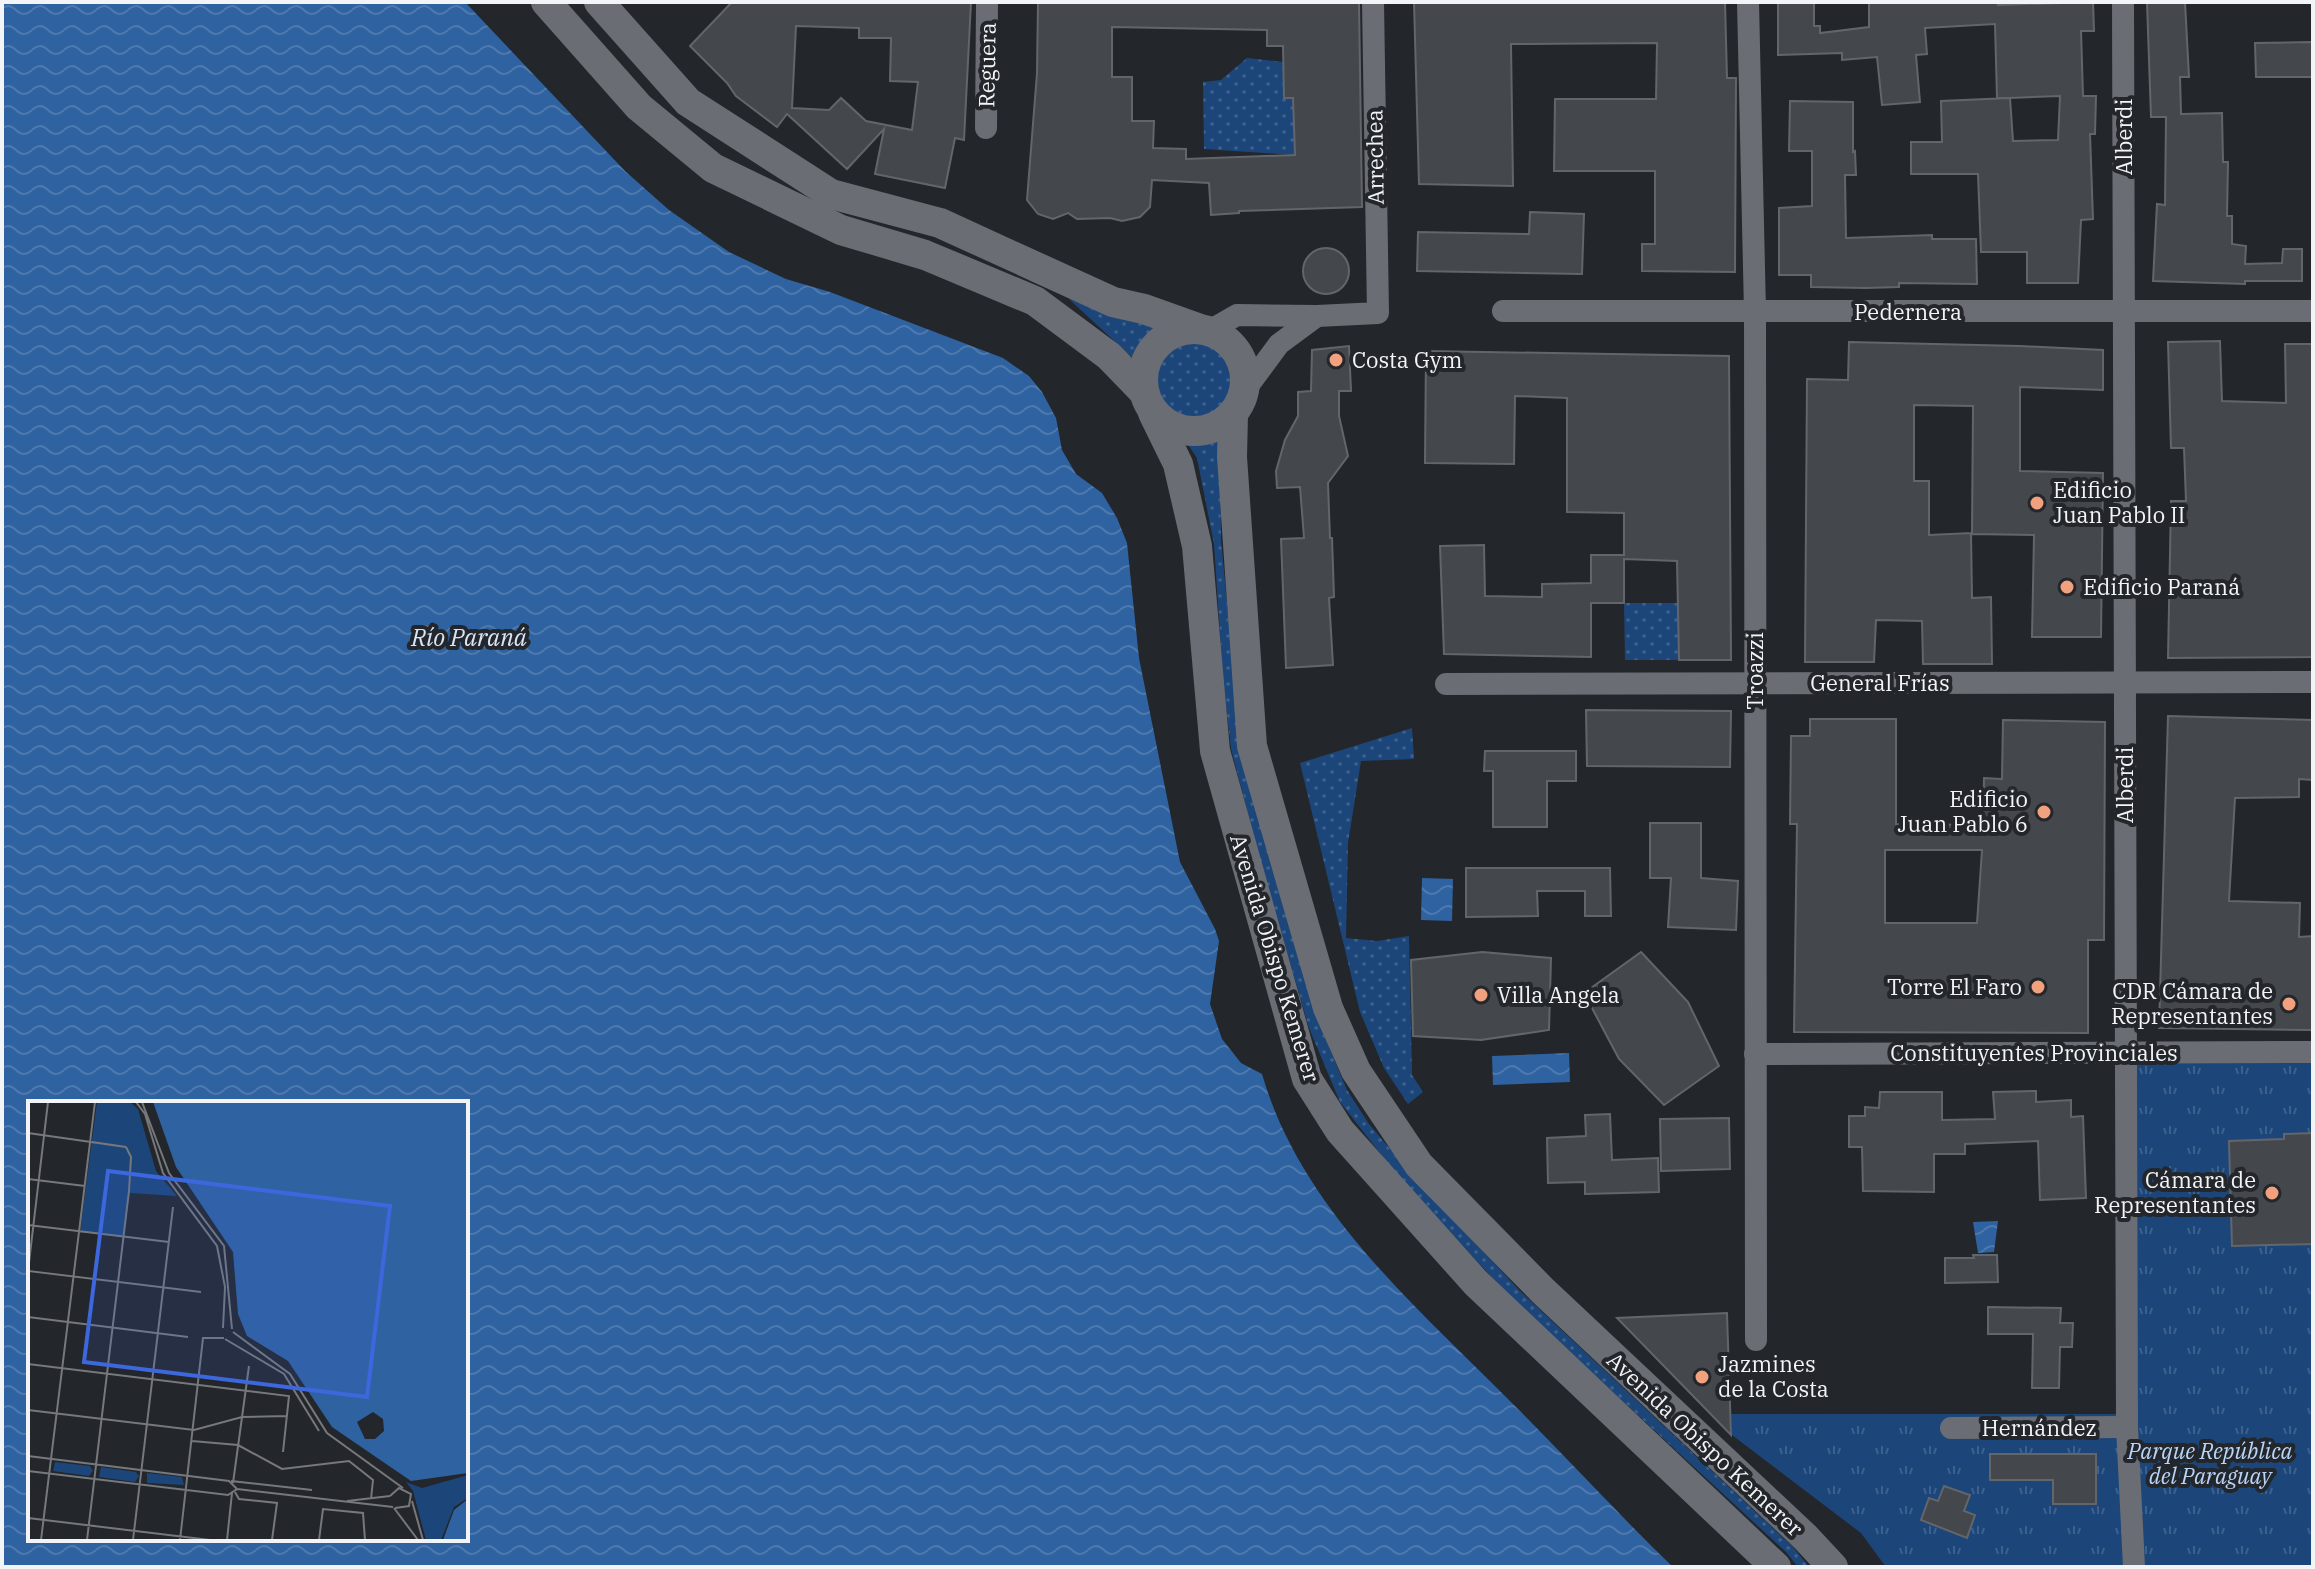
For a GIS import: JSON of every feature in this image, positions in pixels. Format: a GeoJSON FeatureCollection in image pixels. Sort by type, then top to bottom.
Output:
{"type":"FeatureCollection","features":[{"type":"Feature","properties":{"kind":"main road","name":"Avenida Obispo Kemerer"},"geometry":{"type":"LineString","coordinates":[[546,2],[639,107],[713,168],[841,230],[925,255],[1035,301],[1109,356],[1167,425],[1184,431],[1201,431],[1219,426],[1239,402]]}},
{"type":"Feature","properties":{"kind":"main road","name":"Avenida Obispo Kemerer"},"geometry":{"type":"LineString","coordinates":[[599,2],[688,102],[831,194],[940,223],[1113,302],[1205,330],[1234,347],[1242,360],[1245,375],[1232,457],[1252,746],[1328,1008],[1356,1071],[1419,1165],[1543,1291],[1805,1537],[1833,1567]]}},
{"type":"Feature","properties":{"kind":"main road"},"geometry":{"type":"LineString","coordinates":[[1148,402],[1142,375],[1156,345],[1169,335],[1184,330],[1205,330]]}},
{"type":"Feature","properties":{"kind":"main road","name":"Avenida Obispo Kemerer"},"geometry":{"type":"LineString","coordinates":[[1148,402],[1178,464],[1197,546],[1215,751],[1307,1079],[1340,1131],[1476,1283],[1776,1567]]}},
{"type":"Feature","properties":{"kind":"street","name":"Reguera"},"geometry":{"type":"LineString","coordinates":[[986,128],[987,2]]}},
{"type":"Feature","properties":{"kind":"street","name":"Arrechea"},"geometry":{"type":"LineString","coordinates":[[1317,316],[1378,313],[1373,2]]}},
{"type":"Feature","properties":{"kind":"street","name":"Troazzi"},"geometry":{"type":"LineString","coordinates":[[1748,2],[1755,312],[1756,1340]]}},
{"type":"Feature","properties":{"kind":"street","name":"Alberdi"},"geometry":{"type":"LineString","coordinates":[[2123,2],[2127,1427],[2134,1567]]}},
{"type":"Feature","properties":{"kind":"street","name":"Pedernera"},"geometry":{"type":"LineString","coordinates":[[1503,311],[2313,311]]}},
{"type":"Feature","properties":{"kind":"street"},"geometry":{"type":"LineString","coordinates":[[1205,330],[1237,315],[1317,316]]}},
{"type":"Feature","properties":{"kind":"street"},"geometry":{"type":"LineString","coordinates":[[1239,402],[1279,344],[1317,316]]}},
{"type":"Feature","properties":{"kind":"street","name":"General Frías"},"geometry":{"type":"LineString","coordinates":[[1446,684],[2313,682]]}},
{"type":"Feature","properties":{"kind":"street","name":"Constituyentes Provinciales"},"geometry":{"type":"LineString","coordinates":[[1755,1054],[2313,1052]]}},
{"type":"Feature","properties":{"kind":"street","name":"Hernández"},"geometry":{"type":"LineString","coordinates":[[1951,1428],[2127,1427]]}},
{"type":"Feature","properties":{"kind":"green space"},"geometry":{"type":"Polygon","coordinates":[[[1247,58],[1284,62],[1284,98],[1293,98],[1295,155],[1204,149],[1203,82],[1221,80],[1247,58]]]}},
{"type":"Feature","properties":{"kind":"green space"},"geometry":{"type":"Polygon","coordinates":[[[1069,299],[1174,324],[1159,329],[1148,338],[1141,349],[1139,364],[1069,299]]]}},
{"type":"Feature","properties":{"kind":"green space"},"geometry":{"type":"Polygon","coordinates":[[[1193,338],[1209,341],[1223,350],[1232,364],[1235,380],[1232,396],[1223,410],[1209,419],[1193,422],[1177,419],[1163,410],[1154,396],[1151,380],[1154,364],[1163,350],[1177,341],[1193,338]]]}},
{"type":"Feature","properties":{"kind":"green space"},"geometry":{"type":"Polygon","coordinates":[[[1220,440],[1221,540],[1241,747],[1318,1021],[1347,1090],[1369,1124],[1401,1162],[1519,1290],[1793,1547],[1809,1567],[1798,1567],[1786,1552],[1509,1296],[1394,1171],[1340,1102],[1309,1028],[1231,749],[1214,544],[1197,458],[1187,443],[1220,440]]]}},
{"type":"Feature","properties":{"kind":"green space"},"geometry":{"type":"Polygon","coordinates":[[[1624,603],[1678,603],[1679,660],[1625,660],[1624,603]]]}},
{"type":"Feature","properties":{"kind":"green space"},"geometry":{"type":"Polygon","coordinates":[[[1412,728],[1414,759],[1361,761],[1348,843],[1346,938],[1377,941],[1409,936],[1412,1075],[1423,1092],[1408,1104],[1384,1068],[1360,1012],[1300,763],[1412,728]]]}},
{"type":"Feature","properties":{"kind":"green space","name":"Parque República del Paraguay"},"geometry":{"type":"Polygon","coordinates":[[[2313,1053],[2313,1567],[1886,1567],[1861,1533],[1732,1435],[1731,1414],[2118,1414],[2131,1054],[2313,1053]]]}},
{"type":"Feature","properties":{"kind":"water","name":"Río Paraná"},"geometry":{"type":"Polygon","coordinates":[[[2,2],[465,2],[625,171],[669,210],[729,252],[786,279],[830,292],[1003,358],[1029,376],[1056,418],[1062,450],[1076,474],[1102,493],[1127,543],[1139,658],[1180,862],[1219,941],[1210,1004],[1222,1039],[1241,1063],[1262,1074],[1280,1123],[1305,1170],[1334,1214],[1368,1255],[1673,1567],[2,1567],[2,2]]]}},
{"type":"Feature","properties":{"kind":"water"},"geometry":{"type":"Polygon","coordinates":[[[1422,878],[1453,879],[1452,921],[1421,920],[1422,878]]]}},
{"type":"Feature","properties":{"kind":"water"},"geometry":{"type":"Polygon","coordinates":[[[1569,1053],[1570,1082],[1493,1085],[1492,1056],[1569,1053]]]}},
{"type":"Feature","properties":{"kind":"water"},"geometry":{"type":"Polygon","coordinates":[[[1998,1221],[1994,1252],[1978,1253],[1973,1222],[1998,1221]]]}},
{"type":"Feature","properties":{"kind":"building"},"geometry":{"type":"Polygon","coordinates":[[[732,2],[971,2],[964,140],[955,138],[945,188],[875,174],[884,129],[847,169],[787,114],[777,127],[736,96],[690,46],[732,2]],[[796,26],[792,108],[829,110],[841,98],[866,121],[912,130],[918,82],[890,81],[891,38],[859,38],[859,28],[796,26]]]}},
{"type":"Feature","properties":{"kind":"building"},"geometry":{"type":"Polygon","coordinates":[[[1038,2],[1359,2],[1362,207],[1239,211],[1211,215],[1209,183],[1152,180],[1150,207],[1140,217],[1122,221],[1110,218],[1077,219],[1068,213],[1053,219],[1038,214],[1027,200],[1037,73],[1038,2]],[[1112,27],[1112,77],[1132,77],[1132,121],[1154,121],[1153,148],[1186,149],[1186,159],[1295,155],[1293,98],[1284,98],[1283,46],[1267,46],[1267,30],[1112,27]]]}},
{"type":"Feature","properties":{"kind":"building"},"geometry":{"type":"Polygon","coordinates":[[[1414,2],[1725,2],[1727,78],[1736,78],[1735,272],[1642,271],[1642,244],[1655,244],[1655,171],[1554,171],[1555,99],[1656,99],[1657,43],[1511,44],[1513,186],[1419,184],[1414,2]]]}},
{"type":"Feature","properties":{"kind":"building"},"geometry":{"type":"Polygon","coordinates":[[[1778,2],[1814,2],[1814,26],[1820,26],[1820,33],[1869,27],[1869,2],[1998,2],[1998,5],[2093,2],[2094,31],[2081,31],[2083,96],[2096,96],[2095,134],[2090,134],[2093,219],[2081,220],[2078,283],[2027,283],[2027,252],[1981,252],[1978,174],[1911,174],[1911,142],[1942,142],[1941,101],[2010,98],[1997,98],[1995,24],[1925,28],[1927,54],[1916,55],[1920,102],[1882,105],[1877,57],[1842,60],[1842,53],[1778,55],[1778,2]],[[2060,96],[2010,98],[2013,141],[2058,140],[2060,96]]]}},
{"type":"Feature","properties":{"kind":"building"},"geometry":{"type":"Polygon","coordinates":[[[2147,2],[2185,2],[2189,77],[2180,77],[2181,114],[2222,113],[2223,162],[2228,162],[2227,216],[2232,216],[2232,244],[2246,246],[2245,264],[2282,263],[2283,249],[2302,249],[2302,281],[2245,281],[2245,284],[2153,281],[2157,204],[2165,205],[2166,117],[2151,117],[2147,2]]]}},
{"type":"Feature","properties":{"kind":"building"},"geometry":{"type":"Polygon","coordinates":[[[2313,42],[2313,77],[2256,77],[2255,43],[2313,42]]]}},
{"type":"Feature","properties":{"kind":"building"},"geometry":{"type":"Polygon","coordinates":[[[1790,101],[1853,102],[1856,175],[1845,175],[1846,238],[1932,235],[1932,239],[1976,239],[1977,284],[1899,283],[1899,287],[1811,287],[1811,275],[1779,275],[1779,208],[1812,206],[1812,151],[1789,151],[1790,101]]]}},
{"type":"Feature","properties":{"kind":"building"},"geometry":{"type":"Polygon","coordinates":[[[1530,212],[1584,214],[1582,274],[1417,271],[1418,232],[1529,234],[1530,212]]]}},
{"type":"Feature","properties":{"kind":"building"},"geometry":{"type":"Polygon","coordinates":[[[1326,248],[1343,254],[1349,271],[1343,288],[1326,294],[1309,288],[1303,271],[1309,254],[1326,248]]]}},
{"type":"Feature","properties":{"kind":"building"},"geometry":{"type":"Polygon","coordinates":[[[2220,341],[2222,401],[2286,403],[2285,344],[2312,344],[2313,657],[2168,658],[2171,501],[2186,501],[2184,448],[2171,448],[2168,342],[2220,341]]]}},
{"type":"Feature","properties":{"kind":"building"},"geometry":{"type":"Polygon","coordinates":[[[1849,342],[2103,350],[2103,390],[2020,387],[2020,471],[2103,473],[2101,637],[2032,637],[2034,535],[1972,534],[1973,406],[1914,405],[1914,481],[1929,481],[1929,535],[1971,533],[1972,598],[1991,597],[1992,664],[1923,664],[1922,621],[1876,620],[1874,662],[1805,662],[1807,379],[1848,380],[1849,342]]]}},
{"type":"Feature","properties":{"kind":"building"},"geometry":{"type":"Polygon","coordinates":[[[1349,346],[1351,391],[1339,391],[1339,416],[1348,456],[1328,483],[1334,597],[1329,598],[1333,665],[1286,668],[1281,539],[1304,538],[1300,487],[1277,488],[1276,471],[1285,440],[1298,416],[1298,392],[1311,391],[1312,350],[1349,346]]]}},
{"type":"Feature","properties":{"kind":"building"},"geometry":{"type":"Polygon","coordinates":[[[1426,351],[1729,356],[1731,660],[1679,660],[1677,561],[1624,559],[1624,603],[1591,603],[1591,657],[1444,654],[1440,546],[1484,545],[1485,596],[1542,597],[1542,584],[1591,583],[1591,555],[1624,555],[1624,513],[1567,512],[1567,398],[1515,396],[1514,464],[1425,463],[1426,351]]]}},
{"type":"Feature","properties":{"kind":"building"},"geometry":{"type":"Polygon","coordinates":[[[1586,710],[1731,711],[1730,767],[1587,766],[1586,710]]]}},
{"type":"Feature","properties":{"kind":"building"},"geometry":{"type":"Polygon","coordinates":[[[2168,716],[2313,720],[2313,780],[2299,779],[2299,797],[2235,798],[2229,901],[2300,903],[2299,937],[2313,936],[2313,1030],[2159,1028],[2168,716]]]}},
{"type":"Feature","properties":{"kind":"building"},"geometry":{"type":"Polygon","coordinates":[[[1810,719],[1896,719],[1896,824],[1983,825],[1984,778],[2002,779],[2003,720],[2105,722],[2104,940],[2088,940],[2088,1033],[1794,1032],[1797,824],[1790,824],[1791,736],[1810,736],[1810,719]],[[1885,850],[1885,923],[1977,923],[1982,850],[1885,850]]]}},
{"type":"Feature","properties":{"kind":"building"},"geometry":{"type":"Polygon","coordinates":[[[1485,751],[1576,751],[1576,781],[1547,781],[1547,827],[1493,827],[1493,771],[1484,771],[1485,751]]]}},
{"type":"Feature","properties":{"kind":"building"},"geometry":{"type":"Polygon","coordinates":[[[1650,823],[1701,823],[1701,878],[1738,881],[1736,930],[1668,927],[1671,878],[1650,878],[1650,823]]]}},
{"type":"Feature","properties":{"kind":"building"},"geometry":{"type":"Polygon","coordinates":[[[1466,868],[1610,868],[1611,916],[1585,916],[1585,891],[1537,891],[1538,916],[1466,917],[1466,868]]]}},
{"type":"Feature","properties":{"kind":"building","name":"Villa Angela"},"geometry":{"type":"Polygon","coordinates":[[[1482,952],[1551,958],[1549,1030],[1481,1040],[1413,1036],[1411,960],[1482,952]]]}},
{"type":"Feature","properties":{"kind":"building","name":"Villa Angela"},"geometry":{"type":"Polygon","coordinates":[[[1641,952],[1688,1002],[1719,1066],[1664,1105],[1619,1059],[1584,993],[1641,952]]]}},
{"type":"Feature","properties":{"kind":"building"},"geometry":{"type":"Polygon","coordinates":[[[2036,1091],[2036,1102],[2071,1100],[2071,1117],[2083,1116],[2086,1198],[2040,1200],[2038,1141],[1965,1144],[1965,1154],[1934,1154],[1934,1192],[1863,1191],[1862,1147],[1849,1147],[1849,1116],[1865,1116],[1865,1107],[1879,1108],[1880,1092],[1942,1092],[1942,1120],[1995,1119],[1993,1092],[2036,1091]]]}},
{"type":"Feature","properties":{"kind":"building"},"geometry":{"type":"Polygon","coordinates":[[[1610,1114],[1612,1160],[1658,1158],[1659,1192],[1585,1194],[1585,1182],[1548,1183],[1547,1138],[1586,1136],[1585,1115],[1610,1114]]]}},
{"type":"Feature","properties":{"kind":"building"},"geometry":{"type":"Polygon","coordinates":[[[1729,1118],[1730,1169],[1661,1171],[1660,1119],[1729,1118]]]}},
{"type":"Feature","properties":{"kind":"building","name":"Cámara de Representantes"},"geometry":{"type":"Polygon","coordinates":[[[2313,1133],[2313,1244],[2232,1246],[2229,1141],[2284,1139],[2284,1134],[2313,1133]]]}},
{"type":"Feature","properties":{"kind":"building"},"geometry":{"type":"Polygon","coordinates":[[[1973,1255],[1997,1255],[1998,1282],[1945,1283],[1945,1258],[1974,1258],[1973,1255]]]}},
{"type":"Feature","properties":{"kind":"building"},"geometry":{"type":"Polygon","coordinates":[[[1988,1307],[2061,1308],[2060,1323],[2073,1323],[2072,1347],[2060,1347],[2059,1388],[2032,1388],[2033,1334],[1988,1334],[1988,1307]]]}},
{"type":"Feature","properties":{"kind":"building","name":"Jazmines de la Costa"},"geometry":{"type":"Polygon","coordinates":[[[1727,1313],[1731,1435],[1617,1318],[1727,1313]]]}},
{"type":"Feature","properties":{"kind":"building"},"geometry":{"type":"Polygon","coordinates":[[[1990,1454],[2096,1454],[2096,1504],[2053,1504],[2053,1480],[1990,1480],[1990,1454]]]}},
{"type":"Feature","properties":{"kind":"building"},"geometry":{"type":"Polygon","coordinates":[[[1944,1486],[1970,1495],[1964,1511],[1975,1515],[1967,1538],[1921,1520],[1929,1498],[1938,1501],[1944,1486]]]}},
{"type":"Feature","properties":{"kind":"place","name":"Costa Gym"},"geometry":{"type":"Point","coordinates":[1336,360]}},
{"type":"Feature","properties":{"kind":"place","name":"Edificio Juan Pablo II"},"geometry":{"type":"Point","coordinates":[2037,503]}},
{"type":"Feature","properties":{"kind":"place","name":"Edificio Paraná"},"geometry":{"type":"Point","coordinates":[2067,587]}},
{"type":"Feature","properties":{"kind":"place","name":"Edificio Juan Pablo 6"},"geometry":{"type":"Point","coordinates":[2044,812]}},
{"type":"Feature","properties":{"kind":"place","name":"Torre El Faro"},"geometry":{"type":"Point","coordinates":[2038,987]}},
{"type":"Feature","properties":{"kind":"place","name":"Villa Angela"},"geometry":{"type":"Point","coordinates":[1481,995]}},
{"type":"Feature","properties":{"kind":"place","name":"CDR Cámara de Representantes"},"geometry":{"type":"Point","coordinates":[2289,1004]}},
{"type":"Feature","properties":{"kind":"place","name":"Cámara de Representantes"},"geometry":{"type":"Point","coordinates":[2272,1193]}},
{"type":"Feature","properties":{"kind":"place","name":"Jazmines de la Costa"},"geometry":{"type":"Point","coordinates":[1702,1377]}}]}
